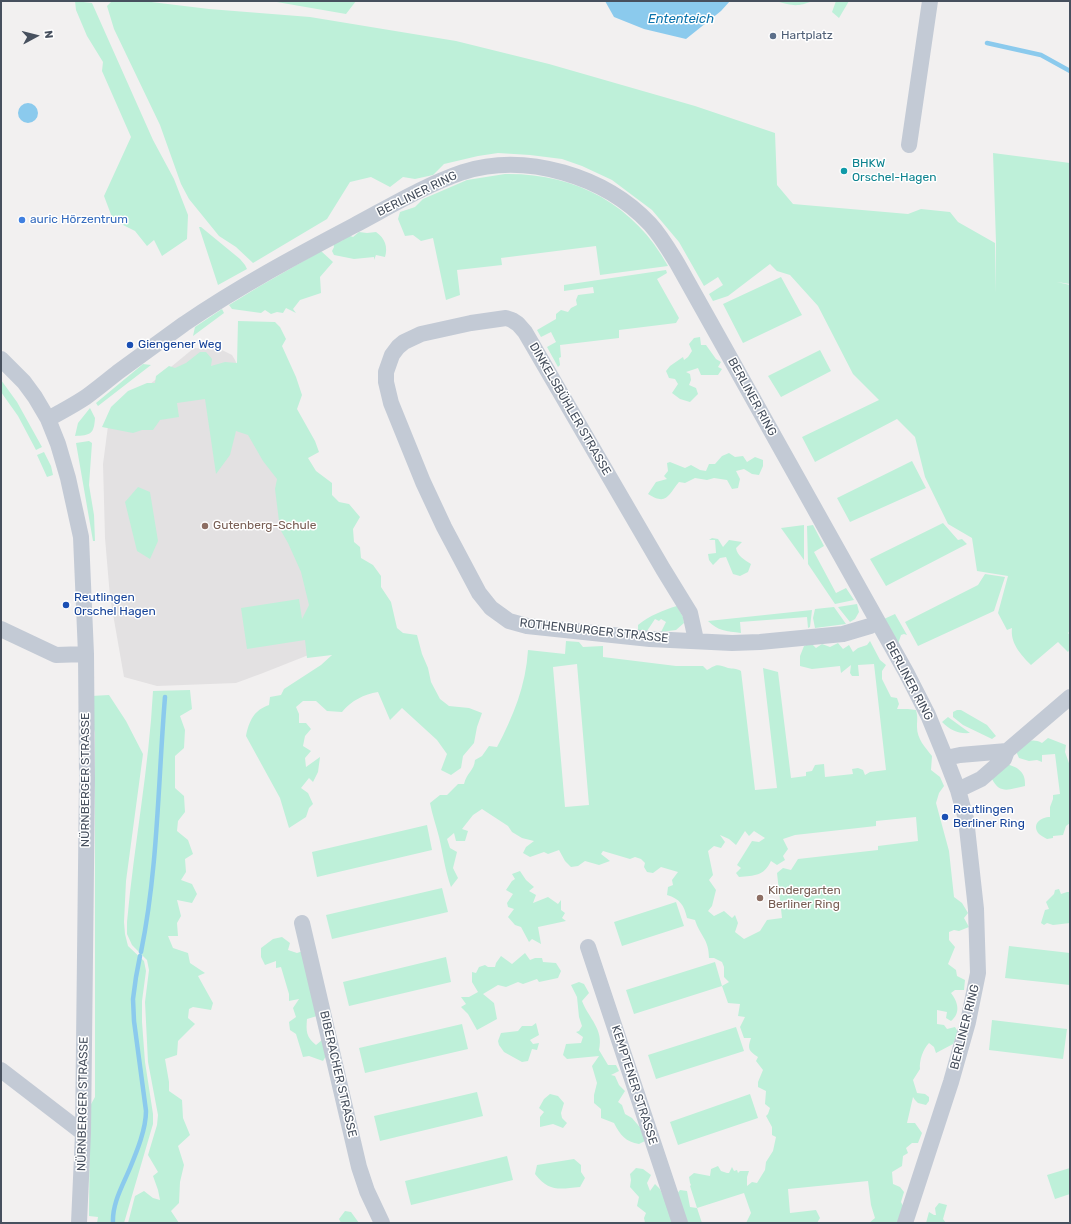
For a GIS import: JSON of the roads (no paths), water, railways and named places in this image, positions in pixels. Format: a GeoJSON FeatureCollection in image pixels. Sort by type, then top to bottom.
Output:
{"type":"FeatureCollection","features":[{"type":"Feature","properties":{"kind":"street"},"geometry":{"type":"LineString","coordinates":[[909,145],[930,1]]}},
{"type":"Feature","properties":{"kind":"street","name":"BERLINER RING"},"geometry":{"type":"LineString","coordinates":[[48,419],[86,397],[123,368],[221,300],[306,251],[421,190],[464,172],[485,167],[524,166],[562,172],[596,185],[636,211],[658,234],[677,263],[906,672],[928,715],[946,758],[958,790],[966,820],[978,933],[978,973],[968,1022],[951,1082],[905,1223]]}},
{"type":"Feature","properties":{"kind":"street","name":"DINKELSBÜHLER STRASSE"},"geometry":{"type":"LineString","coordinates":[[386,382],[387,368],[392,354],[404,342],[412,338],[433,331],[497,319],[506,318],[518,324],[525,332],[663,570],[690,613],[696,640]]}},
{"type":"Feature","properties":{"kind":"street","name":"NÜRNBERGER STRASSE"},"geometry":{"type":"LineString","coordinates":[[1,359],[24,382],[48,419],[58,444],[68,478],[81,537],[86,654],[86,867],[83,1133],[79,1223]]}},
{"type":"Feature","properties":{"kind":"street","name":"ROTHENBURGER STRASSE"},"geometry":{"type":"LineString","coordinates":[[386,382],[391,403],[423,482],[444,527],[479,593],[491,608],[501,616],[518,624],[607,635],[650,639],[696,640],[732,643],[830,636],[855,631],[877,622]]}},
{"type":"Feature","properties":{"kind":"street"},"geometry":{"type":"LineString","coordinates":[[1,629],[56,655],[86,654]]}},
{"type":"Feature","properties":{"kind":"street"},"geometry":{"type":"LineString","coordinates":[[958,790],[981,779],[1004,759],[1008,751],[1070,697]]}},
{"type":"Feature","properties":{"kind":"street"},"geometry":{"type":"LineString","coordinates":[[946,758],[960,755],[1008,751]]}},
{"type":"Feature","properties":{"kind":"street","name":"BIBERACHER STRASSE"},"geometry":{"type":"LineString","coordinates":[[302,923],[359,1167],[367,1190],[382,1223]]}},
{"type":"Feature","properties":{"kind":"street","name":"KEMPTENER STRASSE"},"geometry":{"type":"LineString","coordinates":[[588,947],[680,1223]]}},
{"type":"Feature","properties":{"kind":"street"},"geometry":{"type":"LineString","coordinates":[[1,1070],[83,1133]]}},
{"type":"Feature","properties":{"kind":"water","name":"Ententeich"},"geometry":{"type":"Polygon","coordinates":[[[605,1],[730,1],[721,11],[686,39],[644,29],[614,17],[605,1]]]}},
{"type":"Feature","properties":{"kind":"water"},"geometry":{"type":"Polygon","coordinates":[[[28,103],[35,106],[38,113],[35,120],[28,123],[21,120],[18,113],[21,106],[28,103]]]}},
{"type":"Feature","properties":{"kind":"waterway"},"geometry":{"type":"LineString","coordinates":[[987,43],[1041,55],[1070,71]]}},
{"type":"Feature","properties":{"kind":"waterway"},"geometry":{"type":"LineString","coordinates":[[141,952],[151,889],[157,825],[165,697]]}},
{"type":"Feature","properties":{"kind":"waterway"},"geometry":{"type":"LineString","coordinates":[[113,1223],[114,1208],[118,1194],[138,1147],[146,1118],[134,1021],[133,999],[140,956]]}},
{"type":"Feature","properties":{"kind":"place","name":"Hartplatz"},"geometry":{"type":"Point","coordinates":[773,36]}},
{"type":"Feature","properties":{"kind":"place","name":"BHKW Orschel-Hagen"},"geometry":{"type":"Point","coordinates":[844,171]}},
{"type":"Feature","properties":{"kind":"place","name":"auric Hörzentrum"},"geometry":{"type":"Point","coordinates":[22,220]}},
{"type":"Feature","properties":{"kind":"place","name":"Giengener Weg"},"geometry":{"type":"Point","coordinates":[130,345]}},
{"type":"Feature","properties":{"kind":"place","name":"Gutenberg-Schule"},"geometry":{"type":"Point","coordinates":[205,526]}},
{"type":"Feature","properties":{"kind":"place","name":"Reutlingen Orschel Hagen"},"geometry":{"type":"Point","coordinates":[66,605]}},
{"type":"Feature","properties":{"kind":"place","name":"Reutlingen Berliner Ring"},"geometry":{"type":"Point","coordinates":[945,817]}},
{"type":"Feature","properties":{"kind":"place","name":"Kindergarten Berliner Ring"},"geometry":{"type":"Point","coordinates":[760,898]}}]}
